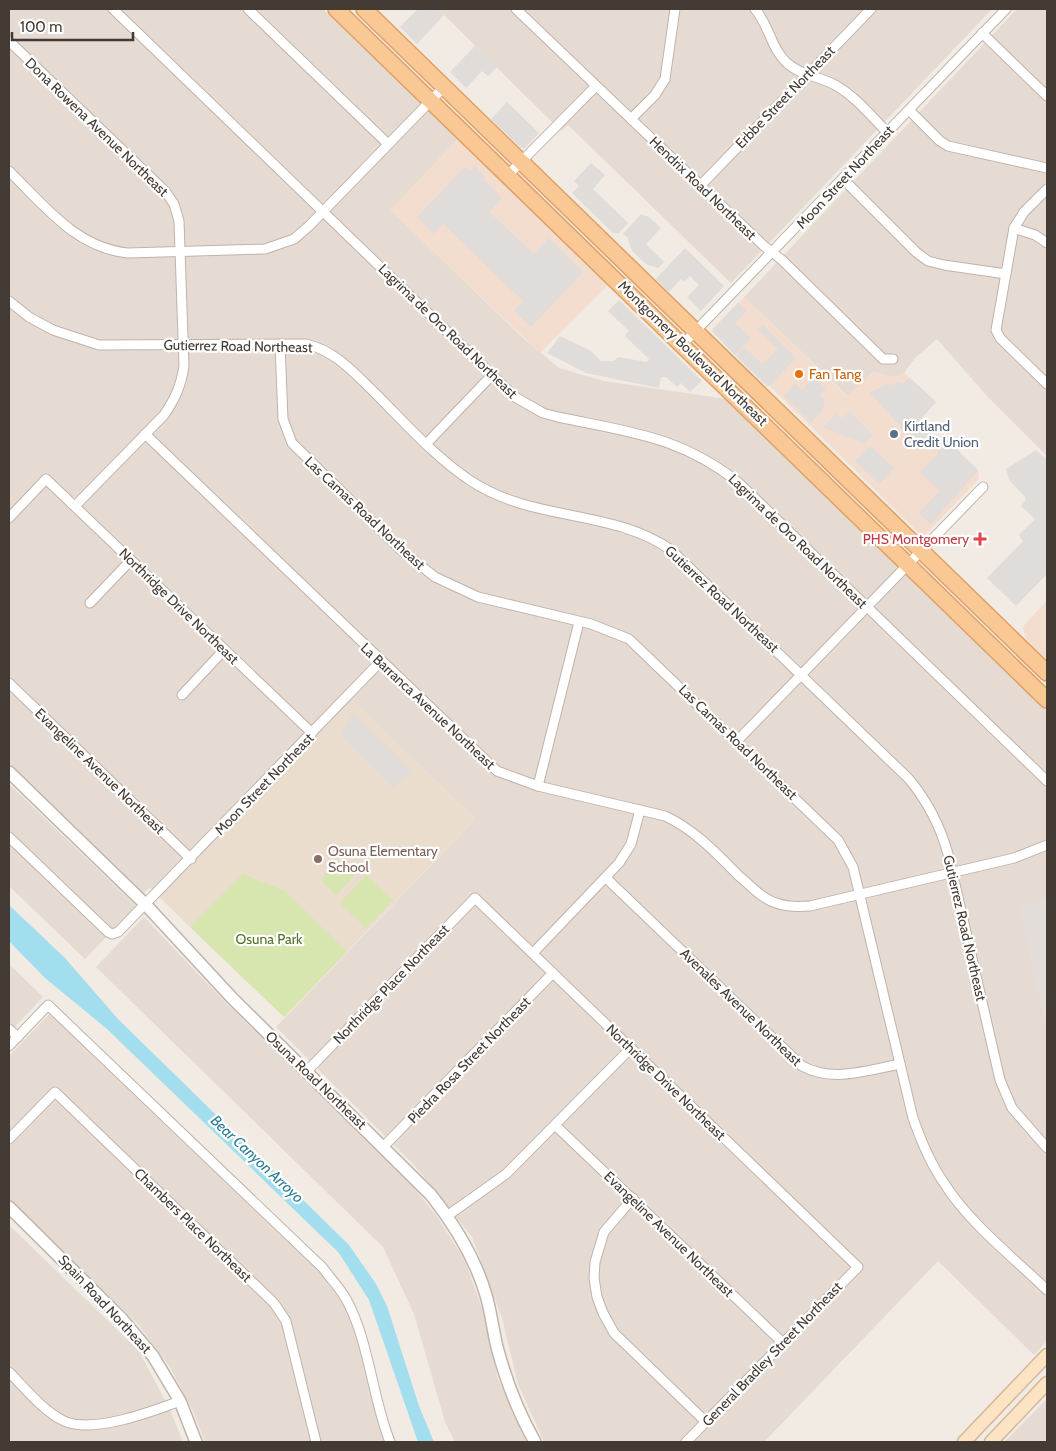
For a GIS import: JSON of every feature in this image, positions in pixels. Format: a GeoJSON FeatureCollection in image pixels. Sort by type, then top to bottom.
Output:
{"type":"FeatureCollection","features":[{"type":"Feature","properties":{"kind":"main road","name":"Montgomery Boulevard Northeast"},"geometry":{"type":"LineString","coordinates":[[336,9],[683,344],[1047,700]]}},
{"type":"Feature","properties":{"kind":"main road","name":"Montgomery Boulevard Northeast"},"geometry":{"type":"LineString","coordinates":[[364,9],[1047,673]]}},
{"type":"Feature","properties":{"kind":"main road"},"geometry":{"type":"LineString","coordinates":[[964,1442],[1047,1355]]}},
{"type":"Feature","properties":{"kind":"main road"},"geometry":{"type":"LineString","coordinates":[[991,1442],[1047,1383]]}},
{"type":"Feature","properties":{"kind":"street","name":"Lagrima de Oro Road Northeast"},"geometry":{"type":"LineString","coordinates":[[112,9],[515,397],[543,413],[655,438],[706,458],[739,483],[1047,781]]}},
{"type":"Feature","properties":{"kind":"street"},"geometry":{"type":"LineString","coordinates":[[248,9],[388,144]]}},
{"type":"Feature","properties":{"kind":"street","name":"Hendrix Road Northeast"},"geometry":{"type":"LineString","coordinates":[[516,9],[700,186],[772,253],[782,260],[883,359],[893,359]]}},
{"type":"Feature","properties":{"kind":"street"},"geometry":{"type":"LineString","coordinates":[[631,119],[655,95],[665,79],[675,9]]}},
{"type":"Feature","properties":{"kind":"street"},"geometry":{"type":"LineString","coordinates":[[755,9],[766,26],[779,54],[794,69],[843,90],[887,132]]}},
{"type":"Feature","properties":{"kind":"street","name":"Erbbe Street Northeast"},"geometry":{"type":"LineString","coordinates":[[700,186],[870,9]]}},
{"type":"Feature","properties":{"kind":"street","name":"Moon Street Northeast"},"geometry":{"type":"LineString","coordinates":[[683,344],[1006,9]]}},
{"type":"Feature","properties":{"kind":"street"},"geometry":{"type":"LineString","coordinates":[[982,33],[1047,96]]}},
{"type":"Feature","properties":{"kind":"street","name":"Dona Rowena Avenue Northeast"},"geometry":{"type":"LineString","coordinates":[[9,41],[165,191],[178,213],[184,346],[182,382],[176,398],[145,434],[75,506]]}},
{"type":"Feature","properties":{"kind":"street"},"geometry":{"type":"LineString","coordinates":[[508,175],[596,86]]}},
{"type":"Feature","properties":{"kind":"street"},"geometry":{"type":"LineString","coordinates":[[9,171],[68,229],[96,246],[128,253],[253,251],[279,246],[294,239],[444,87]]}},
{"type":"Feature","properties":{"kind":"street"},"geometry":{"type":"LineString","coordinates":[[909,110],[940,141],[948,146],[1047,168]]}},
{"type":"Feature","properties":{"kind":"street"},"geometry":{"type":"LineString","coordinates":[[843,179],[916,252],[928,260],[1006,274]]}},
{"type":"Feature","properties":{"kind":"street"},"geometry":{"type":"LineString","coordinates":[[1047,189],[1024,212],[1014,228],[996,330],[1000,338],[1047,384]]}},
{"type":"Feature","properties":{"kind":"street"},"geometry":{"type":"LineString","coordinates":[[1014,228],[1035,235],[1047,243]]}},
{"type":"Feature","properties":{"kind":"street","name":"Gutierrez Road Northeast"},"geometry":{"type":"LineString","coordinates":[[9,301],[29,318],[75,339],[99,345],[306,344],[322,348],[334,354],[427,443],[467,478],[503,498],[536,510],[632,530],[659,542],[682,560],[918,790],[936,820],[943,837],[1000,1080],[1012,1108],[1047,1148]]}},
{"type":"Feature","properties":{"kind":"street","name":"Las Camas Road Northeast"},"geometry":{"type":"LineString","coordinates":[[280,345],[283,419],[292,443],[401,550],[435,577],[478,597],[616,632],[629,639],[838,840],[853,866],[918,1134],[944,1185],[973,1218],[1047,1290]]}},
{"type":"Feature","properties":{"kind":"street"},"geometry":{"type":"LineString","coordinates":[[427,443],[492,375]]}},
{"type":"Feature","properties":{"kind":"street","name":"La Barranca Avenue Northeast"},"geometry":{"type":"LineString","coordinates":[[145,434],[380,662],[497,771],[538,786],[665,816],[692,831],[754,890],[774,903],[794,907],[810,906],[952,874],[1028,854],[1047,845]]}},
{"type":"Feature","properties":{"kind":"street","name":"Northridge Drive Northeast"},"geometry":{"type":"LineString","coordinates":[[9,518],[46,479],[312,733]]}},
{"type":"Feature","properties":{"kind":"street"},"geometry":{"type":"LineString","coordinates":[[736,741],[983,487]]}},
{"type":"Feature","properties":{"kind":"street"},"geometry":{"type":"LineString","coordinates":[[90,603],[131,560]]}},
{"type":"Feature","properties":{"kind":"street"},"geometry":{"type":"LineString","coordinates":[[538,786],[579,622]]}},
{"type":"Feature","properties":{"kind":"street"},"geometry":{"type":"LineString","coordinates":[[182,695],[224,650]]}},
{"type":"Feature","properties":{"kind":"street","name":"Moon Street Northeast"},"geometry":{"type":"LineString","coordinates":[[9,837],[108,932],[112,934],[118,932],[191,859],[380,662]]}},
{"type":"Feature","properties":{"kind":"street","name":"Evangeline Avenue Northeast"},"geometry":{"type":"LineString","coordinates":[[9,683],[191,859]]}},
{"type":"Feature","properties":{"kind":"street","name":"Osuna Road Northeast"},"geometry":{"type":"LineString","coordinates":[[9,772],[146,905],[232,998],[414,1176],[447,1216],[467,1250],[482,1283],[509,1386],[523,1420],[536,1442]]}},
{"type":"Feature","properties":{"kind":"street"},"geometry":{"type":"LineString","coordinates":[[533,953],[606,878],[626,854],[634,834],[640,810]]}},
{"type":"Feature","properties":{"kind":"street","name":"Avenales Avenue Northeast"},"geometry":{"type":"LineString","coordinates":[[606,878],[802,1066],[813,1072],[831,1075],[900,1064]]}},
{"type":"Feature","properties":{"kind":"street","name":"Northridge Drive Northeast"},"geometry":{"type":"LineString","coordinates":[[475,898],[858,1266]]}},
{"type":"Feature","properties":{"kind":"street","name":"Northridge Place Northeast"},"geometry":{"type":"LineString","coordinates":[[307,1071],[475,898]]}},
{"type":"Feature","properties":{"kind":"street","name":"Piedra Rosa Street Northeast"},"geometry":{"type":"LineString","coordinates":[[384,1146],[553,973]]}},
{"type":"Feature","properties":{"kind":"street"},"geometry":{"type":"LineString","coordinates":[[9,1046],[48,1005],[322,1268],[346,1298],[360,1332],[379,1411],[390,1442]]}},
{"type":"Feature","properties":{"kind":"street"},"geometry":{"type":"LineString","coordinates":[[9,1028],[18,1037]]}},
{"type":"Feature","properties":{"kind":"street"},"geometry":{"type":"LineString","coordinates":[[447,1216],[506,1174],[631,1048]]}},
{"type":"Feature","properties":{"kind":"street","name":"Chambers Place Northeast"},"geometry":{"type":"LineString","coordinates":[[9,1139],[55,1092],[274,1303],[288,1329],[316,1442]]}},
{"type":"Feature","properties":{"kind":"street","name":"Evangeline Avenue Northeast"},"geometry":{"type":"LineString","coordinates":[[555,1125],[783,1343]]}},
{"type":"Feature","properties":{"kind":"street"},"geometry":{"type":"LineString","coordinates":[[633,1198],[604,1232],[595,1262],[597,1297],[614,1333],[706,1422]]}},
{"type":"Feature","properties":{"kind":"street","name":"Spain Road Northeast"},"geometry":{"type":"LineString","coordinates":[[9,1207],[122,1319],[153,1356],[180,1401],[196,1442]]}},
{"type":"Feature","properties":{"kind":"street","name":"General Bradley Street Northeast"},"geometry":{"type":"LineString","coordinates":[[686,1442],[858,1266]]}},
{"type":"Feature","properties":{"kind":"street"},"geometry":{"type":"LineString","coordinates":[[9,1372],[50,1412],[64,1421],[80,1425],[115,1420],[180,1401]]}},
{"type":"Feature","properties":{"kind":"shaded area"},"geometry":{"type":"Polygon","coordinates":[[[9,9],[323,9],[458,139],[391,210],[523,338],[559,368],[604,381],[727,399],[1047,712],[1047,901],[1020,908],[1047,1026],[1047,1341],[1034,1355],[938,1261],[764,1442],[544,1442],[518,1384],[502,1318],[472,1237],[415,1166],[276,1027],[475,819],[353,701],[161,899],[150,887],[143,894],[9,763],[9,9]]]}},
{"type":"Feature","properties":{"kind":"shaded area"},"geometry":{"type":"Polygon","coordinates":[[[418,9],[438,9],[444,15],[417,44],[400,27],[418,9]]]}},
{"type":"Feature","properties":{"kind":"shaded area"},"geometry":{"type":"Polygon","coordinates":[[[438,9],[992,9],[731,283],[568,125],[561,131],[438,9]]]}},
{"type":"Feature","properties":{"kind":"shaded area"},"geometry":{"type":"Polygon","coordinates":[[[1017,9],[1047,9],[1047,456],[986,395],[937,339],[915,358],[904,373],[895,377],[873,372],[848,396],[744,297],[1017,9]]]}},
{"type":"Feature","properties":{"kind":"shaded area"},"geometry":{"type":"Polygon","coordinates":[[[475,46],[497,67],[488,76],[482,71],[466,88],[450,72],[475,46]]]}},
{"type":"Feature","properties":{"kind":"shaded area"},"geometry":{"type":"Polygon","coordinates":[[[507,102],[539,133],[525,148],[521,148],[491,119],[507,102]]]}},
{"type":"Feature","properties":{"kind":"shaded area"},"geometry":{"type":"Polygon","coordinates":[[[458,139],[609,284],[540,353],[390,210],[458,139]]]}},
{"type":"Feature","properties":{"kind":"shaded area"},"geometry":{"type":"Polygon","coordinates":[[[591,163],[605,175],[593,189],[628,223],[619,233],[613,233],[572,193],[579,186],[574,181],[591,163]]]}},
{"type":"Feature","properties":{"kind":"shaded area"},"geometry":{"type":"Polygon","coordinates":[[[475,166],[486,178],[484,180],[502,198],[489,212],[534,254],[549,238],[583,272],[531,327],[514,311],[523,301],[443,224],[434,234],[417,217],[465,167],[470,171],[475,166]]]}},
{"type":"Feature","properties":{"kind":"shaded area"},"geometry":{"type":"Polygon","coordinates":[[[641,214],[649,217],[661,228],[646,244],[664,262],[658,268],[646,264],[632,251],[627,237],[623,234],[641,214]]]}},
{"type":"Feature","properties":{"kind":"shaded area"},"geometry":{"type":"Polygon","coordinates":[[[685,248],[724,286],[701,311],[687,297],[699,285],[690,276],[684,282],[681,279],[669,292],[656,279],[685,248]]]}},
{"type":"Feature","properties":{"kind":"shaded area"},"geometry":{"type":"Polygon","coordinates":[[[744,297],[847,396],[873,372],[895,377],[904,373],[936,402],[919,421],[941,444],[946,439],[978,470],[979,479],[923,537],[712,329],[744,297]]]}},
{"type":"Feature","properties":{"kind":"shaded area"},"geometry":{"type":"Polygon","coordinates":[[[619,300],[702,381],[690,392],[681,383],[677,387],[666,377],[661,377],[659,388],[586,373],[547,353],[560,336],[591,351],[601,361],[614,361],[618,357],[647,362],[649,359],[625,336],[629,331],[608,311],[619,300]]]}},
{"type":"Feature","properties":{"kind":"shaded area"},"geometry":{"type":"Polygon","coordinates":[[[738,303],[746,311],[735,323],[751,338],[735,355],[712,331],[738,303]]]}},
{"type":"Feature","properties":{"kind":"shaded area"},"geometry":{"type":"Polygon","coordinates":[[[763,325],[796,358],[768,387],[736,356],[744,347],[762,364],[778,349],[758,330],[763,325]]]}},
{"type":"Feature","properties":{"kind":"shaded area"},"geometry":{"type":"Polygon","coordinates":[[[814,377],[826,389],[820,395],[825,400],[822,411],[811,422],[784,396],[795,384],[802,390],[814,377]]]}},
{"type":"Feature","properties":{"kind":"shaded area"},"geometry":{"type":"Polygon","coordinates":[[[910,378],[936,402],[919,421],[930,432],[917,444],[870,393],[886,384],[893,385],[899,381],[902,384],[910,378]]]}},
{"type":"Feature","properties":{"kind":"shaded area"},"geometry":{"type":"Polygon","coordinates":[[[850,411],[873,435],[865,444],[823,427],[836,414],[842,418],[850,411]]]}},
{"type":"Feature","properties":{"kind":"shaded area"},"geometry":{"type":"Polygon","coordinates":[[[946,439],[978,470],[931,524],[919,513],[940,491],[920,472],[937,455],[941,444],[946,439]]]}},
{"type":"Feature","properties":{"kind":"shaded area"},"geometry":{"type":"Polygon","coordinates":[[[870,446],[894,468],[879,484],[855,461],[870,446]]]}},
{"type":"Feature","properties":{"kind":"shaded area"},"geometry":{"type":"Polygon","coordinates":[[[1036,450],[1047,460],[1047,574],[1016,606],[987,578],[1023,541],[1019,535],[1035,519],[1021,506],[1025,501],[1025,497],[1010,481],[1006,469],[1036,450]]]}},
{"type":"Feature","properties":{"kind":"shaded area"},"geometry":{"type":"Polygon","coordinates":[[[1047,601],[1047,660],[1027,640],[1023,629],[1025,624],[1047,601]]]}},
{"type":"Feature","properties":{"kind":"shaded area","name":"Osuna Elementary School"},"geometry":{"type":"Polygon","coordinates":[[[353,701],[475,819],[284,1017],[161,899],[353,701]]]}},
{"type":"Feature","properties":{"kind":"shaded area"},"geometry":{"type":"Polygon","coordinates":[[[353,713],[413,772],[393,788],[341,736],[353,713]]]}},
{"type":"Feature","properties":{"kind":"shaded area"},"geometry":{"type":"Polygon","coordinates":[[[9,784],[136,906],[85,959],[9,886],[9,784]]]}},
{"type":"Feature","properties":{"kind":"shaded area"},"geometry":{"type":"Polygon","coordinates":[[[1047,901],[1047,1026],[1019,907],[1047,901]]]}},
{"type":"Feature","properties":{"kind":"shaded area"},"geometry":{"type":"Polygon","coordinates":[[[144,917],[222,999],[413,1187],[436,1215],[464,1259],[482,1308],[498,1379],[528,1442],[455,1442],[445,1422],[414,1314],[383,1247],[96,967],[144,917]]]}},
{"type":"Feature","properties":{"kind":"shaded area"},"geometry":{"type":"Polygon","coordinates":[[[9,964],[43,997],[9,1033],[9,964]]]}},
{"type":"Feature","properties":{"kind":"shaded area"},"geometry":{"type":"Polygon","coordinates":[[[55,1008],[159,1105],[345,1290],[357,1311],[388,1421],[397,1442],[205,1442],[193,1411],[170,1367],[137,1323],[9,1199],[9,1056],[55,1008]]]}},
{"type":"Feature","properties":{"kind":"shaded area"},"geometry":{"type":"Polygon","coordinates":[[[9,1225],[139,1351],[170,1410],[183,1442],[9,1442],[9,1225]]]}},
{"type":"Feature","properties":{"kind":"shaded area"},"geometry":{"type":"Polygon","coordinates":[[[1047,1399],[1047,1442],[1004,1442],[1047,1399]]]}},
{"type":"Feature","properties":{"kind":"green space"},"geometry":{"type":"Polygon","coordinates":[[[348,867],[356,874],[336,895],[321,880],[330,870],[338,877],[348,867]]]}},
{"type":"Feature","properties":{"kind":"green space","name":"Osuna Park"},"geometry":{"type":"Polygon","coordinates":[[[243,874],[285,891],[347,952],[284,1017],[190,927],[243,874]]]}},
{"type":"Feature","properties":{"kind":"green space"},"geometry":{"type":"Polygon","coordinates":[[[366,875],[393,900],[366,928],[340,903],[366,875]]]}},
{"type":"Feature","properties":{"kind":"water","name":"Bear Canyon Arroyo"},"geometry":{"type":"Polygon","coordinates":[[[9,905],[65,958],[118,1019],[349,1245],[376,1284],[387,1306],[419,1406],[434,1442],[418,1442],[369,1300],[339,1253],[107,1029],[45,978],[9,941],[9,905]]]}},
{"type":"Feature","properties":{"kind":"place","name":"Fan Tang"},"geometry":{"type":"Point","coordinates":[799,374]}},
{"type":"Feature","properties":{"kind":"place","name":"Kirtland Credit Union"},"geometry":{"type":"Point","coordinates":[894,434]}},
{"type":"Feature","properties":{"kind":"place","name":"PHS Montgomery"},"geometry":{"type":"Point","coordinates":[980,539]}},
{"type":"Feature","properties":{"kind":"place","name":"Osuna Elementary School"},"geometry":{"type":"Point","coordinates":[318,859]}}]}
